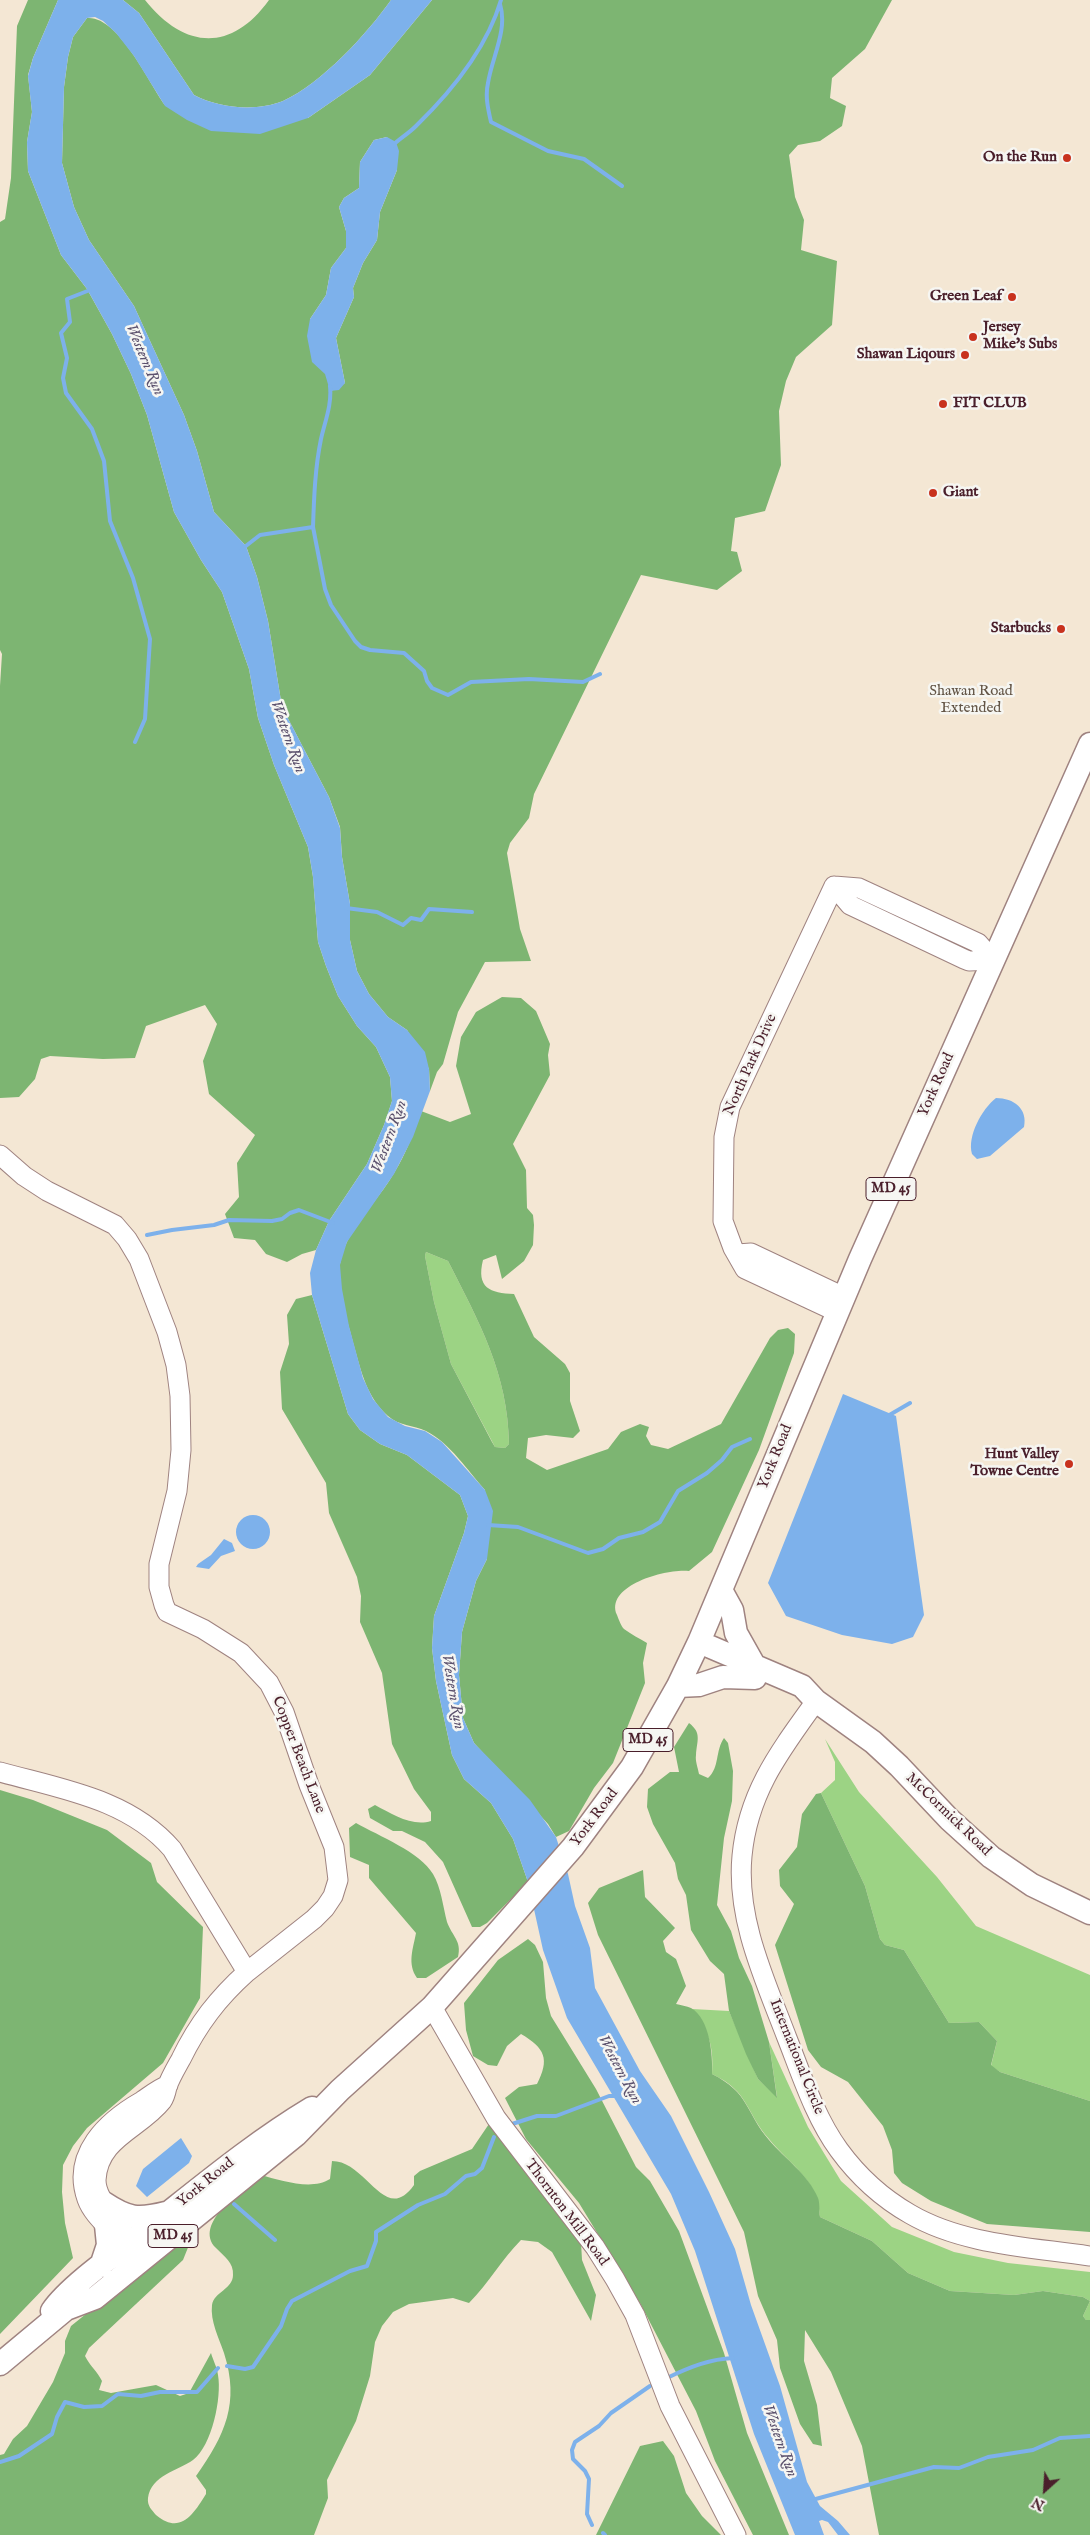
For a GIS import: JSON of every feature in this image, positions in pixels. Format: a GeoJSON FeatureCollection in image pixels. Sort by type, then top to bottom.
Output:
{"type":"FeatureCollection","features":[{"type":"Feature","properties":{"kind":"main road","name":"York Road"},"geometry":{"type":"LineString","coordinates":[[0,2364],[66,2310],[95,2298],[296,2135],[340,2090],[432,2007],[574,1847],[622,1783],[678,1686],[697,1647],[841,1304],[1090,744]]}},
{"type":"Feature","properties":{"kind":"main road"},"geometry":{"type":"LineString","coordinates":[[678,1686],[699,1685],[723,1677],[755,1672],[736,1633],[732,1610],[721,1590]]}},
{"type":"Feature","properties":{"kind":"main road","name":"McCormick Road"},"geometry":{"type":"LineString","coordinates":[[697,1647],[755,1672],[796,1696],[816,1701],[873,1742],[899,1766],[948,1819],[991,1857],[1032,1885],[1090,1913]]}},
{"type":"Feature","properties":{"kind":"main road","name":"York Road"},"geometry":{"type":"LineString","coordinates":[[40,2331],[59,2302],[128,2244],[267,2137],[340,2090]]}},
{"type":"Feature","properties":{"kind":"main road"},"geometry":{"type":"LineString","coordinates":[[66,2310],[116,2267],[128,2244],[140,2244],[152,2239],[224,2181],[250,2173]]}},
{"type":"Feature","properties":{"kind":"main road"},"geometry":{"type":"LineString","coordinates":[[104,2203],[117,2211],[138,2218],[169,2212]]}},
{"type":"Feature","properties":{"kind":"main road"},"geometry":{"type":"LineString","coordinates":[[101,2266],[108,2245],[106,2225]]}},
{"type":"Feature","properties":{"kind":"street","name":"North Park Drive"},"geometry":{"type":"LineString","coordinates":[[841,1304],[751,1253],[738,1254],[728,1237],[723,1221],[724,1137],[728,1116],[834,886],[850,905],[969,962],[993,960]]}},
{"type":"Feature","properties":{"kind":"street","name":"Copper Beach Lane"},"geometry":{"type":"LineString","coordinates":[[0,1155],[24,1176],[47,1191],[115,1225],[127,1238],[139,1259],[167,1332],[176,1365],[180,1396],[181,1450],[177,1491],[159,1564],[159,1587],[164,1605],[167,1612],[203,1629],[241,1654],[269,1683],[284,1712],[309,1785],[334,1846],[338,1880],[333,1896],[325,1908],[225,1991],[201,2021],[168,2085],[164,2099],[152,2113],[116,2138],[102,2144],[84,2166],[84,2184],[87,2199],[117,2238],[128,2244]]}},
{"type":"Feature","properties":{"kind":"street","name":"International Circle"},"geometry":{"type":"LineString","coordinates":[[816,1701],[778,1753],[763,1780],[746,1832],[742,1881],[745,1915],[763,1974],[805,2085],[823,2124],[854,2169],[874,2188],[912,2215],[955,2233],[976,2239],[1090,2256]]}},
{"type":"Feature","properties":{"kind":"street"},"geometry":{"type":"LineString","coordinates":[[0,1772],[91,1797],[138,1819],[158,1833],[172,1849],[247,1972]]}},
{"type":"Feature","properties":{"kind":"street","name":"Thornton Mill Road"},"geometry":{"type":"LineString","coordinates":[[432,2007],[496,2118],[595,2246],[615,2279],[634,2315],[670,2406],[736,2535]]}},
{"type":"Feature","properties":{"kind":"street","name":"Copper Beach Lane"},"geometry":{"type":"LineString","coordinates":[[102,2144],[96,2181],[98,2193],[122,2225],[128,2244]]}},
{"type":"Feature","properties":{"kind":"green space"},"geometry":{"type":"Polygon","coordinates":[[[28,0],[58,0],[33,58],[28,75],[32,112],[27,142],[28,171],[61,255],[87,289],[112,334],[131,374],[147,415],[174,512],[201,560],[222,592],[249,669],[258,718],[274,765],[308,847],[313,877],[318,942],[326,966],[338,996],[357,1026],[376,1047],[390,1077],[392,1101],[367,1164],[329,1221],[316,1250],[302,1254],[287,1262],[266,1254],[255,1240],[234,1238],[225,1214],[239,1197],[237,1163],[255,1135],[209,1094],[203,1061],[217,1024],[205,1005],[146,1026],[135,1058],[103,1059],[50,1056],[41,1059],[35,1079],[19,1097],[0,1098],[0,686],[2,654],[0,650],[0,222],[5,219],[11,178],[17,26],[28,0]]]}},
{"type":"Feature","properties":{"kind":"green space"},"geometry":{"type":"Polygon","coordinates":[[[123,0],[145,0],[175,28],[191,36],[207,38],[223,36],[239,29],[254,17],[269,0],[391,0],[357,42],[343,56],[298,93],[283,101],[261,107],[237,107],[214,103],[194,95],[139,13],[123,0]]]}},
{"type":"Feature","properties":{"kind":"green space"},"geometry":{"type":"Polygon","coordinates":[[[432,0],[892,0],[865,49],[832,78],[830,98],[846,106],[842,126],[820,141],[798,145],[789,155],[795,197],[804,220],[801,250],[837,261],[832,325],[796,357],[786,381],[779,411],[781,465],[765,511],[735,518],[731,551],[737,552],[742,571],[717,590],[641,575],[534,794],[529,818],[510,843],[507,853],[520,929],[531,961],[485,962],[458,1012],[443,1064],[437,1072],[430,1091],[429,1069],[407,1030],[388,1017],[369,994],[357,971],[350,940],[350,904],[342,857],[340,827],[329,797],[282,707],[268,621],[257,577],[246,546],[214,512],[197,451],[184,415],[134,306],[89,240],[74,207],[62,163],[64,87],[68,57],[73,37],[87,18],[99,20],[110,27],[121,38],[132,52],[165,105],[308,118],[370,75],[432,0]],[[387,137],[374,140],[360,162],[359,188],[344,198],[339,207],[346,231],[346,248],[331,268],[326,295],[310,319],[331,391],[345,383],[336,338],[354,297],[353,288],[363,263],[377,240],[380,212],[397,170],[387,137]]]}},
{"type":"Feature","properties":{"kind":"green space"},"geometry":{"type":"Polygon","coordinates":[[[502,997],[521,998],[536,1011],[550,1044],[548,1055],[550,1075],[513,1144],[526,1170],[527,1208],[533,1215],[534,1225],[533,1245],[524,1261],[502,1279],[496,1255],[483,1260],[481,1269],[483,1283],[487,1287],[498,1292],[514,1294],[534,1337],[565,1364],[570,1373],[570,1401],[580,1431],[573,1438],[546,1435],[528,1438],[526,1458],[547,1470],[608,1449],[621,1432],[640,1424],[649,1427],[646,1436],[651,1445],[668,1449],[721,1424],[770,1338],[778,1330],[788,1328],[795,1334],[794,1353],[759,1450],[712,1552],[689,1571],[667,1572],[654,1576],[629,1587],[620,1595],[616,1604],[617,1615],[622,1626],[647,1643],[643,1663],[645,1683],[613,1763],[594,1788],[569,1831],[556,1837],[548,1824],[474,1743],[463,1718],[459,1675],[462,1632],[476,1581],[487,1559],[485,1490],[458,1458],[435,1436],[392,1419],[375,1401],[359,1365],[343,1305],[339,1274],[343,1251],[355,1227],[398,1166],[421,1111],[450,1122],[471,1114],[456,1066],[461,1037],[476,1012],[502,997]],[[426,1252],[425,1256],[434,1302],[451,1364],[495,1447],[505,1448],[509,1444],[507,1418],[497,1371],[481,1327],[448,1261],[426,1252]]]}},
{"type":"Feature","properties":{"kind":"green space"},"geometry":{"type":"Polygon","coordinates":[[[426,1252],[448,1261],[490,1349],[503,1394],[507,1418],[509,1444],[505,1448],[495,1447],[451,1364],[434,1302],[425,1256],[426,1252]]]}},
{"type":"Feature","properties":{"kind":"green space"},"geometry":{"type":"Polygon","coordinates":[[[312,1295],[348,1414],[360,1430],[380,1444],[407,1455],[460,1495],[468,1516],[464,1533],[434,1616],[432,1648],[436,1681],[452,1755],[464,1779],[491,1803],[513,1839],[528,1882],[487,1923],[480,1927],[472,1927],[443,1862],[425,1842],[402,1831],[393,1831],[370,1818],[368,1809],[375,1805],[402,1819],[417,1822],[431,1821],[431,1812],[414,1789],[392,1744],[382,1673],[360,1622],[361,1596],[357,1577],[329,1513],[326,1483],[282,1409],[280,1372],[289,1344],[287,1315],[296,1299],[312,1295]]]}},
{"type":"Feature","properties":{"kind":"green space"},"geometry":{"type":"Polygon","coordinates":[[[689,1723],[696,1730],[697,1734],[696,1760],[699,1774],[708,1778],[712,1774],[719,1748],[724,1738],[728,1743],[733,1771],[732,1801],[724,1838],[717,1905],[731,1931],[739,1958],[752,1986],[769,2042],[777,2098],[758,2079],[746,2054],[729,2011],[724,1974],[710,1961],[691,1930],[686,1895],[678,1879],[675,1863],[653,1824],[647,1807],[648,1789],[670,1772],[679,1772],[674,1747],[689,1723]]]}},
{"type":"Feature","properties":{"kind":"green space"},"geometry":{"type":"Polygon","coordinates":[[[825,1739],[859,1792],[937,1877],[976,1926],[1090,1975],[1090,2101],[1000,2072],[991,2066],[997,2041],[979,2022],[949,2023],[904,1950],[885,1945],[880,1939],[865,1886],[821,1793],[835,1780],[835,1762],[825,1739]]]}},
{"type":"Feature","properties":{"kind":"green space"},"geometry":{"type":"Polygon","coordinates":[[[0,1790],[33,1800],[107,1830],[151,1863],[157,1882],[203,1927],[200,1998],[163,2063],[87,2128],[73,2146],[63,2165],[62,2192],[65,2223],[73,2258],[0,2334],[0,1790]]]}},
{"type":"Feature","properties":{"kind":"green space"},"geometry":{"type":"Polygon","coordinates":[[[821,1793],[865,1886],[880,1939],[885,1945],[904,1950],[949,2023],[979,2022],[997,2041],[991,2065],[1000,2072],[1090,2101],[1090,2232],[987,2224],[931,2201],[902,2183],[894,2173],[892,2150],[883,2126],[848,2082],[821,2067],[808,2050],[775,1945],[794,1904],[780,1886],[779,1870],[797,1847],[802,1814],[816,1794],[821,1793]]]}},
{"type":"Feature","properties":{"kind":"green space"},"geometry":{"type":"Polygon","coordinates":[[[356,1823],[419,1859],[427,1866],[436,1879],[447,1922],[458,1943],[459,1951],[458,1957],[426,1978],[417,1978],[412,1967],[411,1962],[416,1933],[369,1878],[369,1865],[350,1857],[349,1828],[356,1823]]]}},
{"type":"Feature","properties":{"kind":"green space"},"geometry":{"type":"Polygon","coordinates":[[[643,1870],[645,1897],[675,1928],[663,1941],[666,1952],[676,1959],[686,1986],[676,2004],[691,2008],[702,2020],[711,2048],[712,2074],[734,2088],[761,2130],[808,2181],[818,2198],[820,2217],[872,2241],[908,2273],[950,2291],[1014,2295],[1043,2291],[1083,2297],[1090,2301],[1083,2316],[1086,2320],[1090,2320],[1090,2535],[879,2535],[862,2446],[831,2372],[805,2330],[804,2361],[817,2405],[822,2446],[813,2444],[800,2424],[780,2368],[777,2340],[758,2296],[744,2232],[598,1935],[588,1903],[599,1888],[643,1870]]]}},
{"type":"Feature","properties":{"kind":"green space"},"geometry":{"type":"Polygon","coordinates":[[[528,1939],[535,1945],[543,1962],[546,1998],[551,2016],[596,2089],[636,2167],[650,2181],[679,2231],[724,2353],[747,2433],[789,2535],[753,2535],[715,2461],[696,2411],[641,2305],[579,2203],[526,2139],[505,2098],[519,2087],[537,2084],[544,2061],[540,2049],[521,2034],[507,2046],[497,2066],[488,2065],[473,2056],[466,2030],[464,2003],[498,1960],[528,1939]]]}},
{"type":"Feature","properties":{"kind":"green space"},"geometry":{"type":"Polygon","coordinates":[[[692,2009],[729,2011],[758,2079],[777,2097],[769,2042],[808,2127],[841,2181],[892,2227],[954,2252],[1008,2263],[1090,2272],[1090,2301],[1083,2297],[1043,2291],[1014,2295],[950,2291],[908,2273],[872,2241],[820,2217],[818,2204],[809,2183],[761,2129],[746,2103],[734,2088],[712,2074],[712,2055],[709,2040],[703,2025],[692,2009]]]}},
{"type":"Feature","properties":{"kind":"green space"},"geometry":{"type":"Polygon","coordinates":[[[491,2121],[581,2242],[582,2260],[596,2295],[591,2321],[552,2252],[538,2242],[521,2240],[469,2303],[453,2298],[409,2304],[393,2312],[382,2326],[375,2342],[370,2376],[356,2421],[327,2480],[328,2498],[314,2535],[0,2535],[0,2455],[4,2454],[13,2439],[27,2426],[53,2382],[65,2353],[65,2341],[71,2326],[197,2225],[183,2260],[89,2348],[85,2356],[102,2381],[99,2390],[111,2393],[156,2385],[180,2396],[189,2393],[211,2353],[219,2384],[217,2408],[210,2433],[200,2453],[193,2460],[166,2474],[154,2484],[148,2498],[151,2510],[156,2515],[165,2521],[179,2523],[191,2515],[206,2494],[206,2490],[196,2476],[215,2447],[222,2432],[230,2403],[229,2371],[214,2323],[212,2305],[216,2297],[230,2284],[233,2271],[230,2263],[210,2239],[210,2228],[215,2218],[233,2198],[260,2175],[286,2182],[314,2184],[330,2179],[332,2161],[344,2164],[356,2171],[385,2195],[394,2199],[404,2196],[414,2185],[414,2176],[420,2171],[472,2149],[491,2121]]]}},
{"type":"Feature","properties":{"kind":"green space"},"geometry":{"type":"Polygon","coordinates":[[[1090,2301],[1090,2320],[1086,2320],[1083,2316],[1090,2301]]]}},
{"type":"Feature","properties":{"kind":"green space"},"geometry":{"type":"Polygon","coordinates":[[[663,2441],[674,2456],[686,2493],[702,2516],[721,2535],[596,2535],[640,2446],[663,2441]]]}},
{"type":"Feature","properties":{"kind":"water","name":"Western Run"},"geometry":{"type":"Polygon","coordinates":[[[58,0],[123,0],[139,13],[194,95],[226,106],[261,107],[283,101],[298,93],[328,70],[357,42],[391,0],[432,0],[370,75],[308,118],[260,134],[211,131],[187,120],[165,106],[134,56],[116,33],[103,21],[95,17],[87,18],[73,37],[68,57],[64,87],[62,163],[74,207],[89,240],[134,306],[184,415],[197,451],[214,512],[246,546],[257,577],[268,621],[282,707],[329,797],[340,828],[342,857],[350,904],[350,940],[357,971],[369,994],[388,1017],[407,1030],[425,1052],[429,1069],[430,1091],[413,1137],[394,1174],[347,1242],[340,1265],[342,1289],[349,1326],[363,1378],[373,1399],[388,1417],[405,1426],[425,1431],[442,1442],[485,1490],[493,1511],[487,1559],[476,1581],[462,1632],[459,1675],[463,1718],[474,1743],[530,1800],[556,1837],[568,1874],[575,1906],[590,1948],[595,1988],[640,2071],[671,2116],[709,2192],[735,2249],[751,2305],[780,2386],[807,2482],[820,2506],[838,2521],[850,2535],[838,2535],[828,2522],[822,2520],[819,2521],[824,2535],[795,2535],[754,2434],[695,2251],[671,2194],[567,2018],[543,1950],[528,1882],[513,1839],[491,1803],[464,1779],[452,1755],[436,1681],[432,1648],[434,1616],[464,1533],[468,1516],[460,1495],[407,1455],[380,1444],[360,1430],[348,1414],[312,1295],[310,1273],[316,1250],[329,1221],[367,1164],[384,1125],[392,1101],[390,1077],[376,1047],[357,1026],[338,996],[326,966],[318,942],[313,877],[308,847],[274,765],[258,718],[249,669],[222,592],[201,560],[174,512],[147,415],[131,374],[112,334],[87,289],[61,255],[28,171],[27,142],[32,112],[28,76],[33,58],[58,0]]]}},
{"type":"Feature","properties":{"kind":"water"},"geometry":{"type":"Polygon","coordinates":[[[387,137],[396,142],[399,151],[397,170],[380,212],[377,240],[363,263],[353,288],[354,297],[336,338],[345,383],[339,390],[330,391],[325,374],[312,362],[307,336],[310,319],[326,295],[331,268],[346,248],[346,231],[339,207],[344,198],[359,188],[360,162],[374,140],[387,137]]]}},
{"type":"Feature","properties":{"kind":"water"},"geometry":{"type":"Polygon","coordinates":[[[996,1098],[1014,1102],[1022,1110],[1025,1121],[1024,1127],[990,1156],[977,1159],[972,1154],[971,1147],[974,1131],[981,1116],[996,1098]]]}},
{"type":"Feature","properties":{"kind":"water"},"geometry":{"type":"Polygon","coordinates":[[[843,1394],[896,1416],[924,1615],[913,1637],[892,1644],[842,1635],[786,1616],[768,1583],[843,1394]]]}},
{"type":"Feature","properties":{"kind":"water"},"geometry":{"type":"Polygon","coordinates":[[[253,1515],[260,1516],[265,1520],[269,1525],[269,1539],[265,1544],[260,1548],[253,1549],[246,1548],[241,1544],[237,1539],[236,1532],[237,1525],[241,1520],[246,1516],[253,1515]]]}},
{"type":"Feature","properties":{"kind":"water"},"geometry":{"type":"Polygon","coordinates":[[[224,1539],[232,1543],[235,1551],[221,1556],[209,1569],[196,1567],[211,1555],[224,1539]]]}},
{"type":"Feature","properties":{"kind":"water"},"geometry":{"type":"Polygon","coordinates":[[[181,2138],[192,2156],[189,2163],[147,2197],[136,2186],[143,2169],[181,2138]]]}},
{"type":"Feature","properties":{"kind":"waterway"},"geometry":{"type":"LineString","coordinates":[[392,146],[413,129],[455,84],[487,35],[501,0]]}},
{"type":"Feature","properties":{"kind":"waterway"},"geometry":{"type":"LineString","coordinates":[[500,4],[502,14],[501,34],[487,88],[487,102],[491,122],[548,151],[584,159],[622,186]]}},
{"type":"Feature","properties":{"kind":"waterway"},"geometry":{"type":"LineString","coordinates":[[90,290],[67,299],[70,322],[61,333],[67,358],[63,378],[66,393],[92,429],[104,461],[110,521],[133,578],[150,639],[145,719],[135,742]]}},
{"type":"Feature","properties":{"kind":"waterway"},"geometry":{"type":"LineString","coordinates":[[313,527],[317,461],[329,406],[330,386]]}},
{"type":"Feature","properties":{"kind":"waterway"},"geometry":{"type":"LineString","coordinates":[[242,549],[260,535],[313,527],[325,589],[331,605],[355,641],[361,647],[370,650],[404,653],[424,671],[427,681],[432,688],[448,695],[471,682],[529,679],[583,682],[600,674]]}},
{"type":"Feature","properties":{"kind":"waterway"},"geometry":{"type":"LineString","coordinates":[[346,908],[377,912],[403,925],[411,918],[421,920],[429,909],[472,912]]}},
{"type":"Feature","properties":{"kind":"waterway"},"geometry":{"type":"LineString","coordinates":[[147,1235],[214,1225],[229,1220],[272,1221],[282,1219],[290,1213],[299,1210],[333,1223]]}},
{"type":"Feature","properties":{"kind":"waterway"},"geometry":{"type":"LineString","coordinates":[[886,1417],[910,1403]]}},
{"type":"Feature","properties":{"kind":"waterway"},"geometry":{"type":"LineString","coordinates":[[488,1525],[518,1527],[588,1553],[603,1549],[619,1538],[643,1532],[660,1522],[678,1491],[707,1473],[722,1460],[732,1447],[750,1439]]}},
{"type":"Feature","properties":{"kind":"waterway","name":"Western Run"},"geometry":{"type":"LineString","coordinates":[[512,2124],[537,2116],[556,2116],[609,2096],[618,2096]]}},
{"type":"Feature","properties":{"kind":"waterway"},"geometry":{"type":"LineString","coordinates":[[227,2366],[245,2369],[253,2367],[281,2326],[292,2301],[350,2271],[367,2266],[376,2241],[376,2232],[418,2205],[445,2194],[466,2176],[475,2174],[482,2168],[494,2137]]}},
{"type":"Feature","properties":{"kind":"waterway"},"geometry":{"type":"LineString","coordinates":[[234,2204],[275,2240]]}},
{"type":"Feature","properties":{"kind":"waterway"},"geometry":{"type":"LineString","coordinates":[[669,2377],[700,2364],[733,2358]]}},
{"type":"Feature","properties":{"kind":"waterway"},"geometry":{"type":"LineString","coordinates":[[0,2462],[19,2456],[52,2434],[57,2417],[65,2402],[84,2407],[102,2406],[118,2394],[141,2396],[160,2392],[197,2392],[218,2368]]}},
{"type":"Feature","properties":{"kind":"waterway"},"geometry":{"type":"LineString","coordinates":[[592,2525],[587,2514],[589,2479],[585,2471],[573,2459],[572,2450],[575,2442],[599,2426],[611,2413],[650,2386]]}},
{"type":"Feature","properties":{"kind":"waterway"},"geometry":{"type":"LineString","coordinates":[[812,2500],[934,2467],[959,2468],[988,2457],[1033,2450],[1060,2438],[1090,2436]]}},
{"type":"Feature","properties":{"kind":"place","name":"On the Run"},"geometry":{"type":"Point","coordinates":[1067,158]}},
{"type":"Feature","properties":{"kind":"place","name":"Green Leaf"},"geometry":{"type":"Point","coordinates":[1012,297]}},
{"type":"Feature","properties":{"kind":"place","name":"Jersey Mike's Subs"},"geometry":{"type":"Point","coordinates":[973,337]}},
{"type":"Feature","properties":{"kind":"place","name":"Shawan Liqours"},"geometry":{"type":"Point","coordinates":[965,355]}},
{"type":"Feature","properties":{"kind":"place","name":"FIT CLUB"},"geometry":{"type":"Point","coordinates":[943,404]}},
{"type":"Feature","properties":{"kind":"place","name":"Giant"},"geometry":{"type":"Point","coordinates":[933,493]}},
{"type":"Feature","properties":{"kind":"place","name":"Starbucks"},"geometry":{"type":"Point","coordinates":[1061,629]}},
{"type":"Feature","properties":{"kind":"place","name":"Hunt Valley Towne Centre"},"geometry":{"type":"Point","coordinates":[1069,1464]}},
{"type":"Feature","properties":{"kind":"park label","name":"Shawan Road Extended"},"geometry":{"type":"Point","coordinates":[971,700]}}]}
